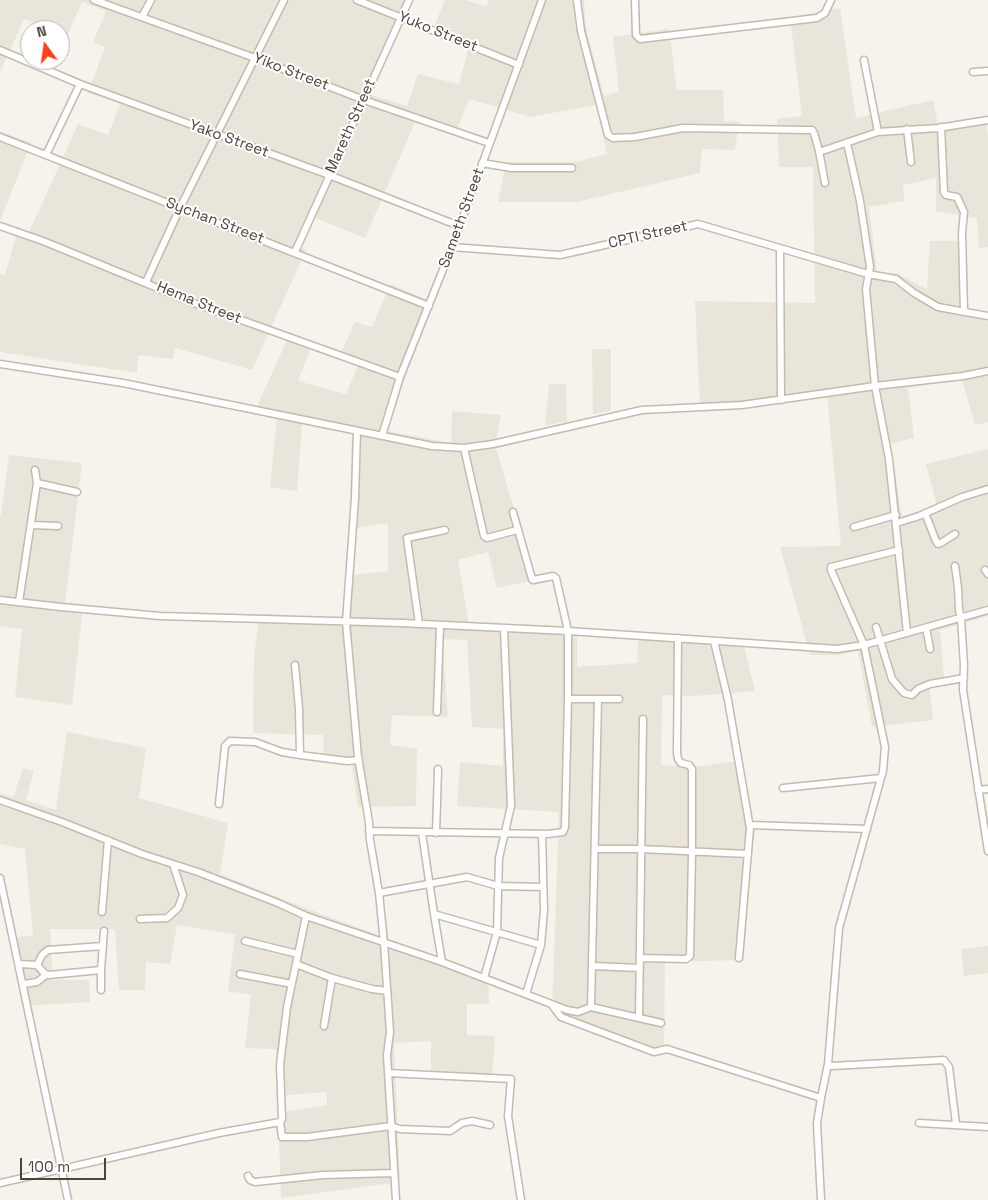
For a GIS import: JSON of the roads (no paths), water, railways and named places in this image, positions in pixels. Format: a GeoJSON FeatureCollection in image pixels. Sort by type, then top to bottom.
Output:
{"type":"FeatureCollection","features":[{"type":"Feature","properties":{"kind":"street","name":"Yiko Street"},"geometry":{"type":"LineString","coordinates":[[94,0],[255,58],[364,100],[489,143]]}},
{"type":"Feature","properties":{"kind":"street"},"geometry":{"type":"LineString","coordinates":[[142,17],[151,0]]}},
{"type":"Feature","properties":{"kind":"street"},"geometry":{"type":"LineString","coordinates":[[146,282],[180,208],[284,0]]}},
{"type":"Feature","properties":{"kind":"street","name":"Yuko Street"},"geometry":{"type":"LineString","coordinates":[[357,0],[519,65]]}},
{"type":"Feature","properties":{"kind":"street","name":"Mareth Street"},"geometry":{"type":"LineString","coordinates":[[294,252],[409,0]]}},
{"type":"Feature","properties":{"kind":"street","name":"Sameth Street"},"geometry":{"type":"LineString","coordinates":[[382,436],[400,377],[452,247],[542,0]]}},
{"type":"Feature","properties":{"kind":"street"},"geometry":{"type":"LineString","coordinates":[[577,0],[583,40],[608,135],[613,138],[635,137],[683,128],[812,130],[819,151],[825,183]]}},
{"type":"Feature","properties":{"kind":"street"},"geometry":{"type":"LineString","coordinates":[[635,0],[636,35],[640,39],[817,18],[825,13],[831,0]]}},
{"type":"Feature","properties":{"kind":"street","name":"Yako Street"},"geometry":{"type":"LineString","coordinates":[[0,50],[80,84],[329,175],[459,226]]}},
{"type":"Feature","properties":{"kind":"street"},"geometry":{"type":"LineString","coordinates":[[864,60],[878,132]]}},
{"type":"Feature","properties":{"kind":"street"},"geometry":{"type":"LineString","coordinates":[[972,72],[988,71]]}},
{"type":"Feature","properties":{"kind":"street"},"geometry":{"type":"LineString","coordinates":[[46,155],[80,84]]}},
{"type":"Feature","properties":{"kind":"street"},"geometry":{"type":"LineString","coordinates":[[819,151],[878,132],[941,127],[988,120]]}},
{"type":"Feature","properties":{"kind":"street"},"geometry":{"type":"LineString","coordinates":[[941,127],[944,192],[946,195],[957,197],[964,212],[964,312]]}},
{"type":"Feature","properties":{"kind":"street"},"geometry":{"type":"LineString","coordinates":[[907,129],[911,162]]}},
{"type":"Feature","properties":{"kind":"street","name":"Sychan Street"},"geometry":{"type":"LineString","coordinates":[[0,137],[429,306]]}},
{"type":"Feature","properties":{"kind":"street"},"geometry":{"type":"LineString","coordinates":[[847,143],[860,201],[870,267],[866,289],[876,386],[889,458],[897,524],[907,633]]}},
{"type":"Feature","properties":{"kind":"street"},"geometry":{"type":"LineString","coordinates":[[482,163],[512,168],[572,168]]}},
{"type":"Feature","properties":{"kind":"street","name":"CPTI Street"},"geometry":{"type":"LineString","coordinates":[[452,247],[560,255],[694,224],[868,274],[896,280],[938,307],[988,316]]}},
{"type":"Feature","properties":{"kind":"street","name":"Hema Street"},"geometry":{"type":"LineString","coordinates":[[0,226],[43,241],[202,306],[400,377]]}},
{"type":"Feature","properties":{"kind":"street"},"geometry":{"type":"LineString","coordinates":[[780,249],[781,400]]}},
{"type":"Feature","properties":{"kind":"street"},"geometry":{"type":"LineString","coordinates":[[0,364],[123,383],[432,446],[464,448],[493,444],[642,410],[742,405],[963,376],[988,371]]}},
{"type":"Feature","properties":{"kind":"street"},"geometry":{"type":"LineString","coordinates":[[356,431],[355,498],[346,622],[359,760],[379,893],[384,944],[390,1032],[387,1055],[396,1200]]}},
{"type":"Feature","properties":{"kind":"street"},"geometry":{"type":"LineString","coordinates":[[464,448],[484,536],[487,538],[517,530]]}},
{"type":"Feature","properties":{"kind":"street"},"geometry":{"type":"LineString","coordinates":[[20,602],[37,483],[35,470]]}},
{"type":"Feature","properties":{"kind":"street"},"geometry":{"type":"LineString","coordinates":[[37,483],[77,492]]}},
{"type":"Feature","properties":{"kind":"street"},"geometry":{"type":"LineString","coordinates":[[897,524],[962,497],[988,489]]}},
{"type":"Feature","properties":{"kind":"street"},"geometry":{"type":"LineString","coordinates":[[369,831],[505,834],[563,832],[565,827],[568,631],[556,578],[554,576],[532,579],[513,512]]}},
{"type":"Feature","properties":{"kind":"street"},"geometry":{"type":"LineString","coordinates":[[925,513],[938,544],[954,534]]}},
{"type":"Feature","properties":{"kind":"street"},"geometry":{"type":"LineString","coordinates":[[854,526],[896,516]]}},
{"type":"Feature","properties":{"kind":"street"},"geometry":{"type":"LineString","coordinates":[[31,525],[58,526]]}},
{"type":"Feature","properties":{"kind":"street"},"geometry":{"type":"LineString","coordinates":[[418,624],[407,538],[445,530]]}},
{"type":"Feature","properties":{"kind":"street"},"geometry":{"type":"LineString","coordinates":[[821,1200],[817,1124],[828,1064],[838,928],[881,778],[884,742],[864,645],[831,567],[899,550]]}},
{"type":"Feature","properties":{"kind":"street"},"geometry":{"type":"LineString","coordinates":[[955,566],[959,610],[962,618],[963,690],[988,851]]}},
{"type":"Feature","properties":{"kind":"street"},"geometry":{"type":"LineString","coordinates":[[0,600],[160,616],[568,631],[837,649],[880,641],[988,610]]}},
{"type":"Feature","properties":{"kind":"street"},"geometry":{"type":"LineString","coordinates":[[437,712],[440,625]]}},
{"type":"Feature","properties":{"kind":"street"},"geometry":{"type":"LineString","coordinates":[[876,627],[892,679],[904,693],[912,694],[930,684],[964,678]]}},
{"type":"Feature","properties":{"kind":"street"},"geometry":{"type":"LineString","coordinates":[[484,978],[497,932],[499,858],[511,806],[504,628]]}},
{"type":"Feature","properties":{"kind":"street"},"geometry":{"type":"LineString","coordinates":[[926,628],[930,649]]}},
{"type":"Feature","properties":{"kind":"street"},"geometry":{"type":"LineString","coordinates":[[640,958],[686,958],[690,956],[692,769],[689,765],[678,759],[677,752],[678,638]]}},
{"type":"Feature","properties":{"kind":"street"},"geometry":{"type":"LineString","coordinates":[[714,640],[728,700],[750,825],[739,958]]}},
{"type":"Feature","properties":{"kind":"street"},"geometry":{"type":"LineString","coordinates":[[294,666],[299,709],[300,755]]}},
{"type":"Feature","properties":{"kind":"street"},"geometry":{"type":"LineString","coordinates":[[568,699],[619,699]]}},
{"type":"Feature","properties":{"kind":"street"},"geometry":{"type":"LineString","coordinates":[[590,1007],[598,699]]}},
{"type":"Feature","properties":{"kind":"street"},"geometry":{"type":"LineString","coordinates":[[639,1017],[643,719]]}},
{"type":"Feature","properties":{"kind":"street"},"geometry":{"type":"LineString","coordinates":[[219,804],[225,746],[230,741],[255,742],[282,752],[300,755],[347,761],[359,760]]}},
{"type":"Feature","properties":{"kind":"street"},"geometry":{"type":"LineString","coordinates":[[436,833],[438,769]]}},
{"type":"Feature","properties":{"kind":"street"},"geometry":{"type":"LineString","coordinates":[[783,788],[881,778]]}},
{"type":"Feature","properties":{"kind":"street"},"geometry":{"type":"LineString","coordinates":[[978,790],[988,789]]}},
{"type":"Feature","properties":{"kind":"street"},"geometry":{"type":"LineString","coordinates":[[0,800],[231,884],[306,916],[384,944],[442,962],[551,1004],[578,1012],[590,1007],[660,1023]]}},
{"type":"Feature","properties":{"kind":"street"},"geometry":{"type":"LineString","coordinates":[[750,825],[867,829]]}},
{"type":"Feature","properties":{"kind":"street"},"geometry":{"type":"LineString","coordinates":[[422,833],[442,962]]}},
{"type":"Feature","properties":{"kind":"street"},"geometry":{"type":"LineString","coordinates":[[526,994],[541,945],[542,834]]}},
{"type":"Feature","properties":{"kind":"street"},"geometry":{"type":"LineString","coordinates":[[102,912],[108,840]]}},
{"type":"Feature","properties":{"kind":"street"},"geometry":{"type":"LineString","coordinates":[[595,849],[641,849],[748,854]]}},
{"type":"Feature","properties":{"kind":"street"},"geometry":{"type":"LineString","coordinates":[[140,919],[167,918],[178,908],[183,896],[173,864]]}},
{"type":"Feature","properties":{"kind":"street"},"geometry":{"type":"LineString","coordinates":[[379,893],[467,877],[498,886],[543,887]]}},
{"type":"Feature","properties":{"kind":"street"},"geometry":{"type":"LineString","coordinates":[[0,878],[20,964],[68,1200]]}},
{"type":"Feature","properties":{"kind":"street"},"geometry":{"type":"LineString","coordinates":[[434,914],[541,945]]}},
{"type":"Feature","properties":{"kind":"street"},"geometry":{"type":"LineString","coordinates":[[306,916],[292,984],[280,1065],[282,1119],[280,1122],[282,1138],[307,1137],[391,1126],[400,1129],[450,1131],[462,1123],[472,1122],[490,1125]]}},
{"type":"Feature","properties":{"kind":"street"},"geometry":{"type":"LineString","coordinates":[[101,990],[104,931]]}},
{"type":"Feature","properties":{"kind":"street"},"geometry":{"type":"LineString","coordinates":[[244,941],[298,954]]}},
{"type":"Feature","properties":{"kind":"street"},"geometry":{"type":"LineString","coordinates":[[37,965],[42,955],[48,950],[103,946]]}},
{"type":"Feature","properties":{"kind":"street"},"geometry":{"type":"LineString","coordinates":[[20,964],[37,965],[46,975]]}},
{"type":"Feature","properties":{"kind":"street"},"geometry":{"type":"LineString","coordinates":[[296,964],[332,978],[372,989],[387,991]]}},
{"type":"Feature","properties":{"kind":"street"},"geometry":{"type":"LineString","coordinates":[[592,966],[640,968]]}},
{"type":"Feature","properties":{"kind":"street"},"geometry":{"type":"LineString","coordinates":[[24,984],[37,982],[46,975],[101,970]]}},
{"type":"Feature","properties":{"kind":"street"},"geometry":{"type":"LineString","coordinates":[[240,974],[292,984]]}},
{"type":"Feature","properties":{"kind":"street"},"geometry":{"type":"LineString","coordinates":[[324,1026],[332,978]]}},
{"type":"Feature","properties":{"kind":"street"},"geometry":{"type":"LineString","coordinates":[[551,1004],[561,1017],[654,1052],[667,1049],[821,1098]]}},
{"type":"Feature","properties":{"kind":"street"},"geometry":{"type":"LineString","coordinates":[[828,1064],[831,1066],[944,1060],[949,1067],[956,1124]]}},
{"type":"Feature","properties":{"kind":"street"},"geometry":{"type":"LineString","coordinates":[[388,1073],[511,1079],[508,1116],[521,1200]]}},
{"type":"Feature","properties":{"kind":"street"},"geometry":{"type":"LineString","coordinates":[[0,1183],[219,1133],[280,1122]]}},
{"type":"Feature","properties":{"kind":"street"},"geometry":{"type":"LineString","coordinates":[[919,1123],[988,1127]]}},
{"type":"Feature","properties":{"kind":"street"},"geometry":{"type":"LineString","coordinates":[[248,1176],[250,1180],[255,1182],[323,1175],[394,1173]]}}]}
